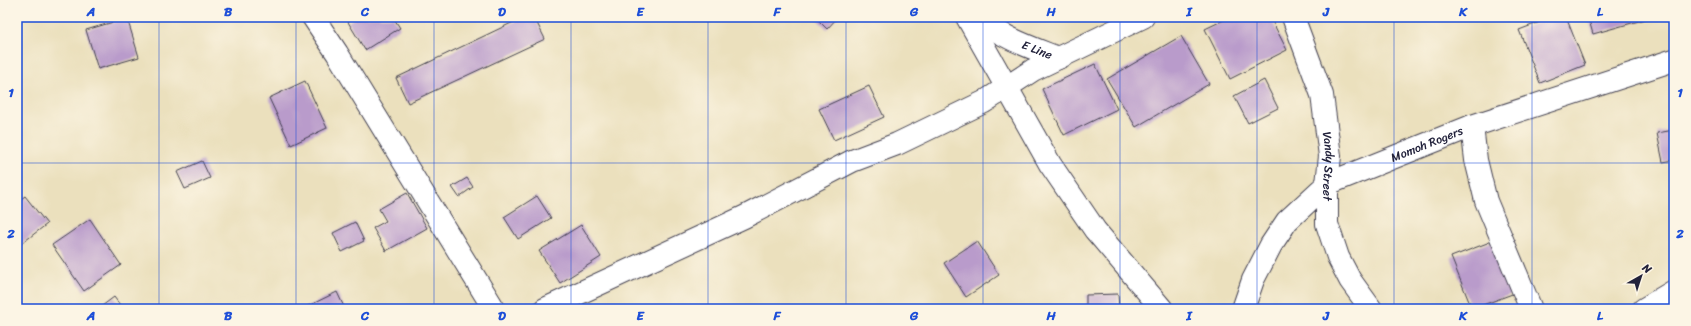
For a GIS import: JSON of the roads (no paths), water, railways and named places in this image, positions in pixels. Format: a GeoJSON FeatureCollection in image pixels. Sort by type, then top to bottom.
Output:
{"type":"FeatureCollection","features":[{"type":"Feature","properties":{"kind":"street"},"geometry":{"type":"LineString","coordinates":[[313,17],[337,53],[494,309]]}},
{"type":"Feature","properties":{"kind":"street"},"geometry":{"type":"LineString","coordinates":[[967,17],[1058,176],[1095,230],[1162,309]]}},
{"type":"Feature","properties":{"kind":"street","name":"E Line"},"geometry":{"type":"LineString","coordinates":[[978,17],[987,25],[1016,42],[1058,58],[1143,17]]}},
{"type":"Feature","properties":{"kind":"street","name":"Vandy Street"},"geometry":{"type":"LineString","coordinates":[[1293,17],[1322,95],[1330,156],[1326,184],[1327,224],[1338,257],[1350,280],[1371,309]]}},
{"type":"Feature","properties":{"kind":"street"},"geometry":{"type":"LineString","coordinates":[[545,309],[744,217],[852,161],[897,144],[971,108],[1033,70],[1058,58]]}},
{"type":"Feature","properties":{"kind":"street","name":"Momoh Rogers"},"geometry":{"type":"LineString","coordinates":[[1243,309],[1253,280],[1271,245],[1287,221],[1326,184],[1472,126],[1674,60]]}},
{"type":"Feature","properties":{"kind":"street"},"geometry":{"type":"LineString","coordinates":[[1472,126],[1476,160],[1486,201],[1530,309]]}},
{"type":"Feature","properties":{"kind":"street"},"geometry":{"type":"LineString","coordinates":[[1644,309],[1674,291]]}}]}
